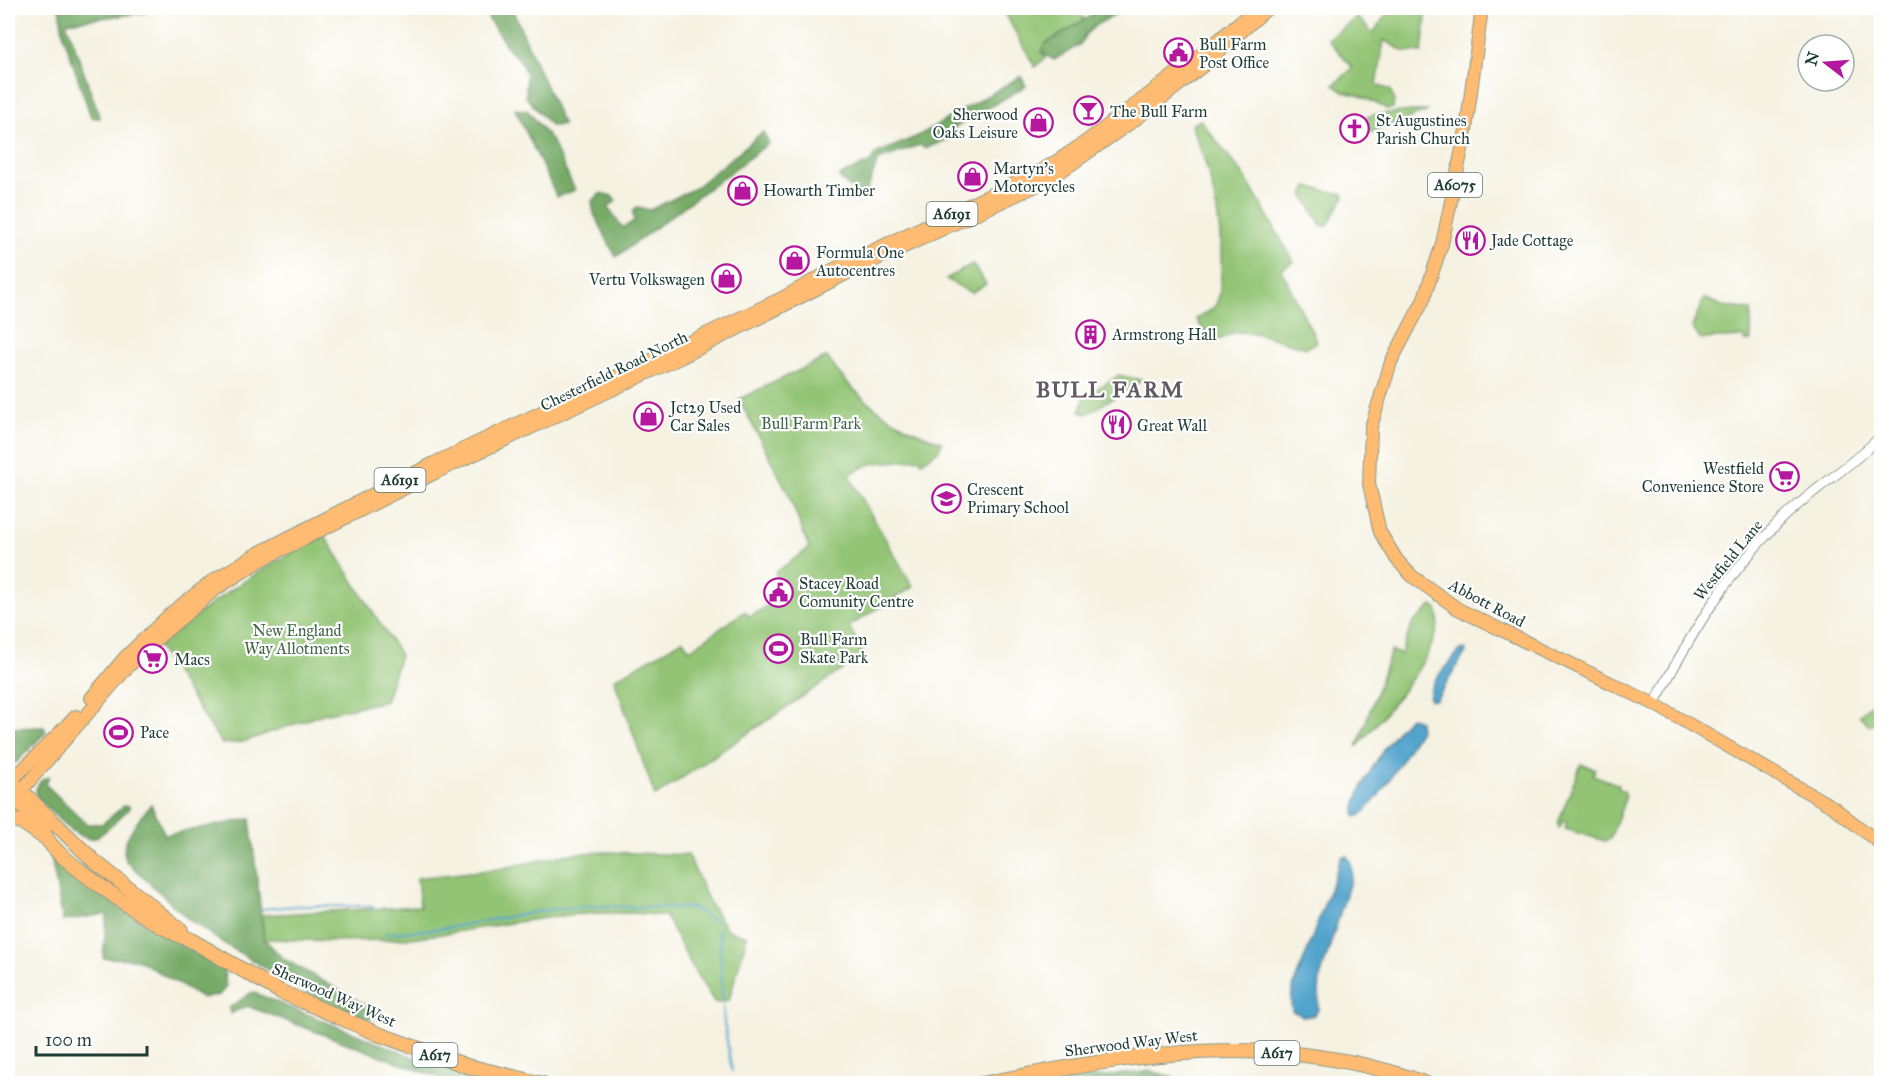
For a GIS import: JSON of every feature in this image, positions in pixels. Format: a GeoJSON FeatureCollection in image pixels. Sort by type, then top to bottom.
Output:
{"type":"FeatureCollection","features":[{"type":"Feature","properties":{"kind":"highway","name":"Sherwood Way West"},"geometry":{"type":"LineString","coordinates":[[11,792],[34,819],[48,841],[129,906],[176,936],[189,939],[279,991],[378,1034],[467,1066],[543,1083]]}},
{"type":"Feature","properties":{"kind":"highway","name":"Sherwood Way West"},"geometry":{"type":"LineString","coordinates":[[11,792],[180,929],[189,939]]}},
{"type":"Feature","properties":{"kind":"highway","name":"A617"},"geometry":{"type":"LineString","coordinates":[[8,818],[23,823],[48,841]]}},
{"type":"Feature","properties":{"kind":"highway","name":"Sherwood Way West"},"geometry":{"type":"LineString","coordinates":[[982,1083],[1095,1062],[1185,1051],[1210,1051],[1263,1052],[1342,1061],[1426,1083]]}},
{"type":"Feature","properties":{"kind":"main road","name":"Chesterfield Road North"},"geometry":{"type":"LineString","coordinates":[[11,792],[143,638],[212,581],[258,553],[520,428],[783,298],[830,271],[983,200],[1065,157],[1130,111],[1255,8]]}},
{"type":"Feature","properties":{"kind":"main road","name":"Chesterfield Road North"},"geometry":{"type":"LineString","coordinates":[[520,428],[682,357],[864,265],[954,225],[1052,177],[1136,118],[1203,66],[1268,8]]}},
{"type":"Feature","properties":{"kind":"main road","name":"Abbott Road"},"geometry":{"type":"LineString","coordinates":[[1482,8],[1466,130],[1433,278],[1390,362],[1376,406],[1369,453],[1369,484],[1380,532],[1397,560],[1426,588],[1487,624],[1654,704],[1833,807],[1881,844]]}},
{"type":"Feature","properties":{"kind":"street","name":"Westfield Lane"},"geometry":{"type":"LineString","coordinates":[[1654,704],[1698,622],[1748,554],[1779,522],[1881,435]]}},
{"type":"Feature","properties":{"kind":"green space"},"geometry":{"type":"Polygon","coordinates":[[[59,8],[153,8],[145,13],[66,22],[100,118],[91,117],[64,37],[59,8]]]}},
{"type":"Feature","properties":{"kind":"green space"},"geometry":{"type":"Polygon","coordinates":[[[486,8],[512,8],[563,125],[551,126],[526,97],[526,75],[520,60],[509,50],[489,20],[486,8]]]}},
{"type":"Feature","properties":{"kind":"green space"},"geometry":{"type":"Polygon","coordinates":[[[1002,8],[1076,8],[1085,20],[1045,44],[1041,52],[1046,57],[1035,67],[1002,8]]]}},
{"type":"Feature","properties":{"kind":"green space"},"geometry":{"type":"Polygon","coordinates":[[[1103,8],[1126,8],[1096,25],[1085,35],[1081,44],[1054,60],[1041,52],[1045,44],[1103,8]]]}},
{"type":"Feature","properties":{"kind":"green space"},"geometry":{"type":"Polygon","coordinates":[[[1391,8],[1427,8],[1422,53],[1403,51],[1384,40],[1377,85],[1390,90],[1394,99],[1393,108],[1387,109],[1361,96],[1344,92],[1334,85],[1353,68],[1328,39],[1357,17],[1373,33],[1391,8]]]}},
{"type":"Feature","properties":{"kind":"green space"},"geometry":{"type":"Polygon","coordinates":[[[1021,76],[1026,86],[952,129],[957,135],[925,149],[920,145],[878,160],[864,199],[841,180],[839,176],[871,162],[875,154],[918,136],[1021,76]]]}},
{"type":"Feature","properties":{"kind":"green space"},"geometry":{"type":"Polygon","coordinates":[[[515,109],[528,111],[551,140],[575,190],[557,197],[515,109]]]}},
{"type":"Feature","properties":{"kind":"green space"},"geometry":{"type":"Polygon","coordinates":[[[1428,111],[1369,133],[1368,123],[1365,124],[1363,119],[1373,115],[1428,111]]]}},
{"type":"Feature","properties":{"kind":"green space"},"geometry":{"type":"Polygon","coordinates":[[[1200,120],[1245,177],[1294,262],[1281,269],[1317,342],[1306,348],[1255,333],[1236,332],[1212,343],[1196,319],[1215,306],[1219,295],[1221,274],[1220,236],[1215,198],[1205,161],[1191,125],[1200,120]]]}},
{"type":"Feature","properties":{"kind":"green space"},"geometry":{"type":"Polygon","coordinates":[[[763,132],[769,143],[616,257],[594,214],[592,201],[601,193],[612,196],[616,201],[608,207],[623,228],[634,221],[633,211],[637,207],[650,210],[695,188],[763,132]]]}},
{"type":"Feature","properties":{"kind":"green space"},"geometry":{"type":"Polygon","coordinates":[[[1307,187],[1343,194],[1344,197],[1327,226],[1321,225],[1303,194],[1307,187]]]}},
{"type":"Feature","properties":{"kind":"green space"},"geometry":{"type":"Polygon","coordinates":[[[972,264],[986,284],[971,293],[946,279],[972,264]]]}},
{"type":"Feature","properties":{"kind":"green space"},"geometry":{"type":"Polygon","coordinates":[[[1704,298],[1722,306],[1751,310],[1751,341],[1745,341],[1744,337],[1700,339],[1692,327],[1704,298]]]}},
{"type":"Feature","properties":{"kind":"green space","name":"Bull Farm Park"},"geometry":{"type":"Polygon","coordinates":[[[827,357],[850,385],[877,409],[908,428],[942,442],[938,451],[922,462],[919,458],[875,463],[849,476],[913,587],[849,626],[864,655],[655,796],[614,679],[683,640],[690,650],[745,611],[749,617],[775,601],[777,604],[789,595],[775,573],[809,548],[788,493],[739,399],[827,357]]]}},
{"type":"Feature","properties":{"kind":"green space"},"geometry":{"type":"Polygon","coordinates":[[[1119,375],[1142,380],[1087,414],[1080,412],[1085,396],[1119,375]]]}},
{"type":"Feature","properties":{"kind":"green space","name":"New England Way Allotments"},"geometry":{"type":"Polygon","coordinates":[[[325,536],[400,655],[385,701],[323,714],[243,742],[222,744],[158,647],[197,614],[237,586],[325,536]]]}},
{"type":"Feature","properties":{"kind":"green space"},"geometry":{"type":"Polygon","coordinates":[[[1432,606],[1437,609],[1438,624],[1433,642],[1423,661],[1395,701],[1357,747],[1391,651],[1401,654],[1412,624],[1432,606]]]}},
{"type":"Feature","properties":{"kind":"green space"},"geometry":{"type":"Polygon","coordinates":[[[1881,695],[1881,727],[1873,722],[1870,726],[1859,715],[1881,695]]]}},
{"type":"Feature","properties":{"kind":"green space"},"geometry":{"type":"Polygon","coordinates":[[[44,727],[46,732],[17,762],[8,767],[8,728],[44,727]]]}},
{"type":"Feature","properties":{"kind":"green space"},"geometry":{"type":"Polygon","coordinates":[[[1581,764],[1595,769],[1593,775],[1619,785],[1618,788],[1624,791],[1626,796],[1610,839],[1605,841],[1565,829],[1567,823],[1563,821],[1559,828],[1558,823],[1581,764]]]}},
{"type":"Feature","properties":{"kind":"green space"},"geometry":{"type":"Polygon","coordinates":[[[49,777],[45,784],[87,824],[102,824],[124,806],[129,806],[129,809],[97,837],[90,839],[82,836],[65,825],[36,796],[39,783],[49,777]]]}},
{"type":"Feature","properties":{"kind":"green space"},"geometry":{"type":"Polygon","coordinates":[[[151,804],[165,835],[250,819],[264,939],[284,959],[383,1015],[369,1019],[315,998],[188,919],[126,861],[124,853],[127,838],[151,804]]]}},
{"type":"Feature","properties":{"kind":"green space"},"geometry":{"type":"Polygon","coordinates":[[[603,852],[688,855],[709,902],[727,930],[747,936],[729,1000],[715,1003],[665,916],[634,913],[573,915],[420,937],[381,940],[264,939],[262,915],[420,906],[417,878],[499,869],[569,854],[603,852]]]}},
{"type":"Feature","properties":{"kind":"green space"},"geometry":{"type":"Polygon","coordinates":[[[51,857],[115,905],[224,970],[226,987],[219,995],[201,998],[137,959],[103,958],[107,914],[63,921],[51,857]]]}},
{"type":"Feature","properties":{"kind":"green space"},"geometry":{"type":"Polygon","coordinates":[[[252,992],[421,1060],[508,1083],[453,1083],[247,1006],[230,1014],[229,1008],[252,992]]]}},
{"type":"Feature","properties":{"kind":"green space"},"geometry":{"type":"Polygon","coordinates":[[[1151,1071],[1172,1077],[1171,1083],[1136,1083],[1135,1081],[1043,1083],[1151,1071]]]}},
{"type":"Feature","properties":{"kind":"water"},"geometry":{"type":"Polygon","coordinates":[[[1465,649],[1466,652],[1436,700],[1430,700],[1435,681],[1460,650],[1465,649]]]}},
{"type":"Feature","properties":{"kind":"water"},"geometry":{"type":"Polygon","coordinates":[[[1411,717],[1419,721],[1420,730],[1381,792],[1363,813],[1356,817],[1358,797],[1365,781],[1384,748],[1411,717]]]}},
{"type":"Feature","properties":{"kind":"water"},"geometry":{"type":"Polygon","coordinates":[[[1347,856],[1351,863],[1352,875],[1320,978],[1318,1010],[1314,1015],[1305,1017],[1292,1011],[1293,989],[1341,857],[1347,856]]]}},
{"type":"Feature","properties":{"kind":"waterway"},"geometry":{"type":"LineString","coordinates":[[261,909],[297,906],[372,906],[372,910]]}},
{"type":"Feature","properties":{"kind":"waterway"},"geometry":{"type":"LineString","coordinates":[[385,934],[447,928],[547,910],[592,906],[693,908],[718,923]]}},
{"type":"Feature","properties":{"kind":"waterway"},"geometry":{"type":"LineString","coordinates":[[719,928],[724,1023],[732,1071]]}},
{"type":"Feature","properties":{"kind":"place","name":"Bull Farm Post Office"},"geometry":{"type":"Point","coordinates":[1178,53]}},
{"type":"Feature","properties":{"kind":"place","name":"The Bull Farm"},"geometry":{"type":"Point","coordinates":[1089,111]}},
{"type":"Feature","properties":{"kind":"place","name":"Sherwood Oaks Leisure"},"geometry":{"type":"Point","coordinates":[1039,123]}},
{"type":"Feature","properties":{"kind":"place","name":"St Augustines Parish Church"},"geometry":{"type":"Point","coordinates":[1355,129]}},
{"type":"Feature","properties":{"kind":"place","name":"Martyn's Motorcycles"},"geometry":{"type":"Point","coordinates":[972,177]}},
{"type":"Feature","properties":{"kind":"place","name":"Howarth Timber"},"geometry":{"type":"Point","coordinates":[742,190]}},
{"type":"Feature","properties":{"kind":"place","name":"Jade Cottage"},"geometry":{"type":"Point","coordinates":[1470,240]}},
{"type":"Feature","properties":{"kind":"place","name":"Formula One Autocentres"},"geometry":{"type":"Point","coordinates":[795,261]}},
{"type":"Feature","properties":{"kind":"place","name":"Vertu Volkswagen"},"geometry":{"type":"Point","coordinates":[726,279]}},
{"type":"Feature","properties":{"kind":"place","name":"Armstrong Hall"},"geometry":{"type":"Point","coordinates":[1091,334]}},
{"type":"Feature","properties":{"kind":"place","name":"Jct29 Used Car Sales"},"geometry":{"type":"Point","coordinates":[649,416]}},
{"type":"Feature","properties":{"kind":"place","name":"Great Wall"},"geometry":{"type":"Point","coordinates":[1116,425]}},
{"type":"Feature","properties":{"kind":"place","name":"Westfield Convenience Store"},"geometry":{"type":"Point","coordinates":[1785,477]}},
{"type":"Feature","properties":{"kind":"place","name":"Crescent Primary School"},"geometry":{"type":"Point","coordinates":[946,498]}},
{"type":"Feature","properties":{"kind":"place","name":"Stacey Road Comunity Centre"},"geometry":{"type":"Point","coordinates":[778,592]}},
{"type":"Feature","properties":{"kind":"place","name":"Bull Farm Skate Park"},"geometry":{"type":"Point","coordinates":[779,648]}},
{"type":"Feature","properties":{"kind":"place","name":"Macs"},"geometry":{"type":"Point","coordinates":[153,659]}},
{"type":"Feature","properties":{"kind":"place","name":"Pace"},"geometry":{"type":"Point","coordinates":[119,732]}},
{"type":"Feature","properties":{"kind":"district","name":"BULL FARM"},"geometry":{"type":"Point","coordinates":[1110,389]}}]}
